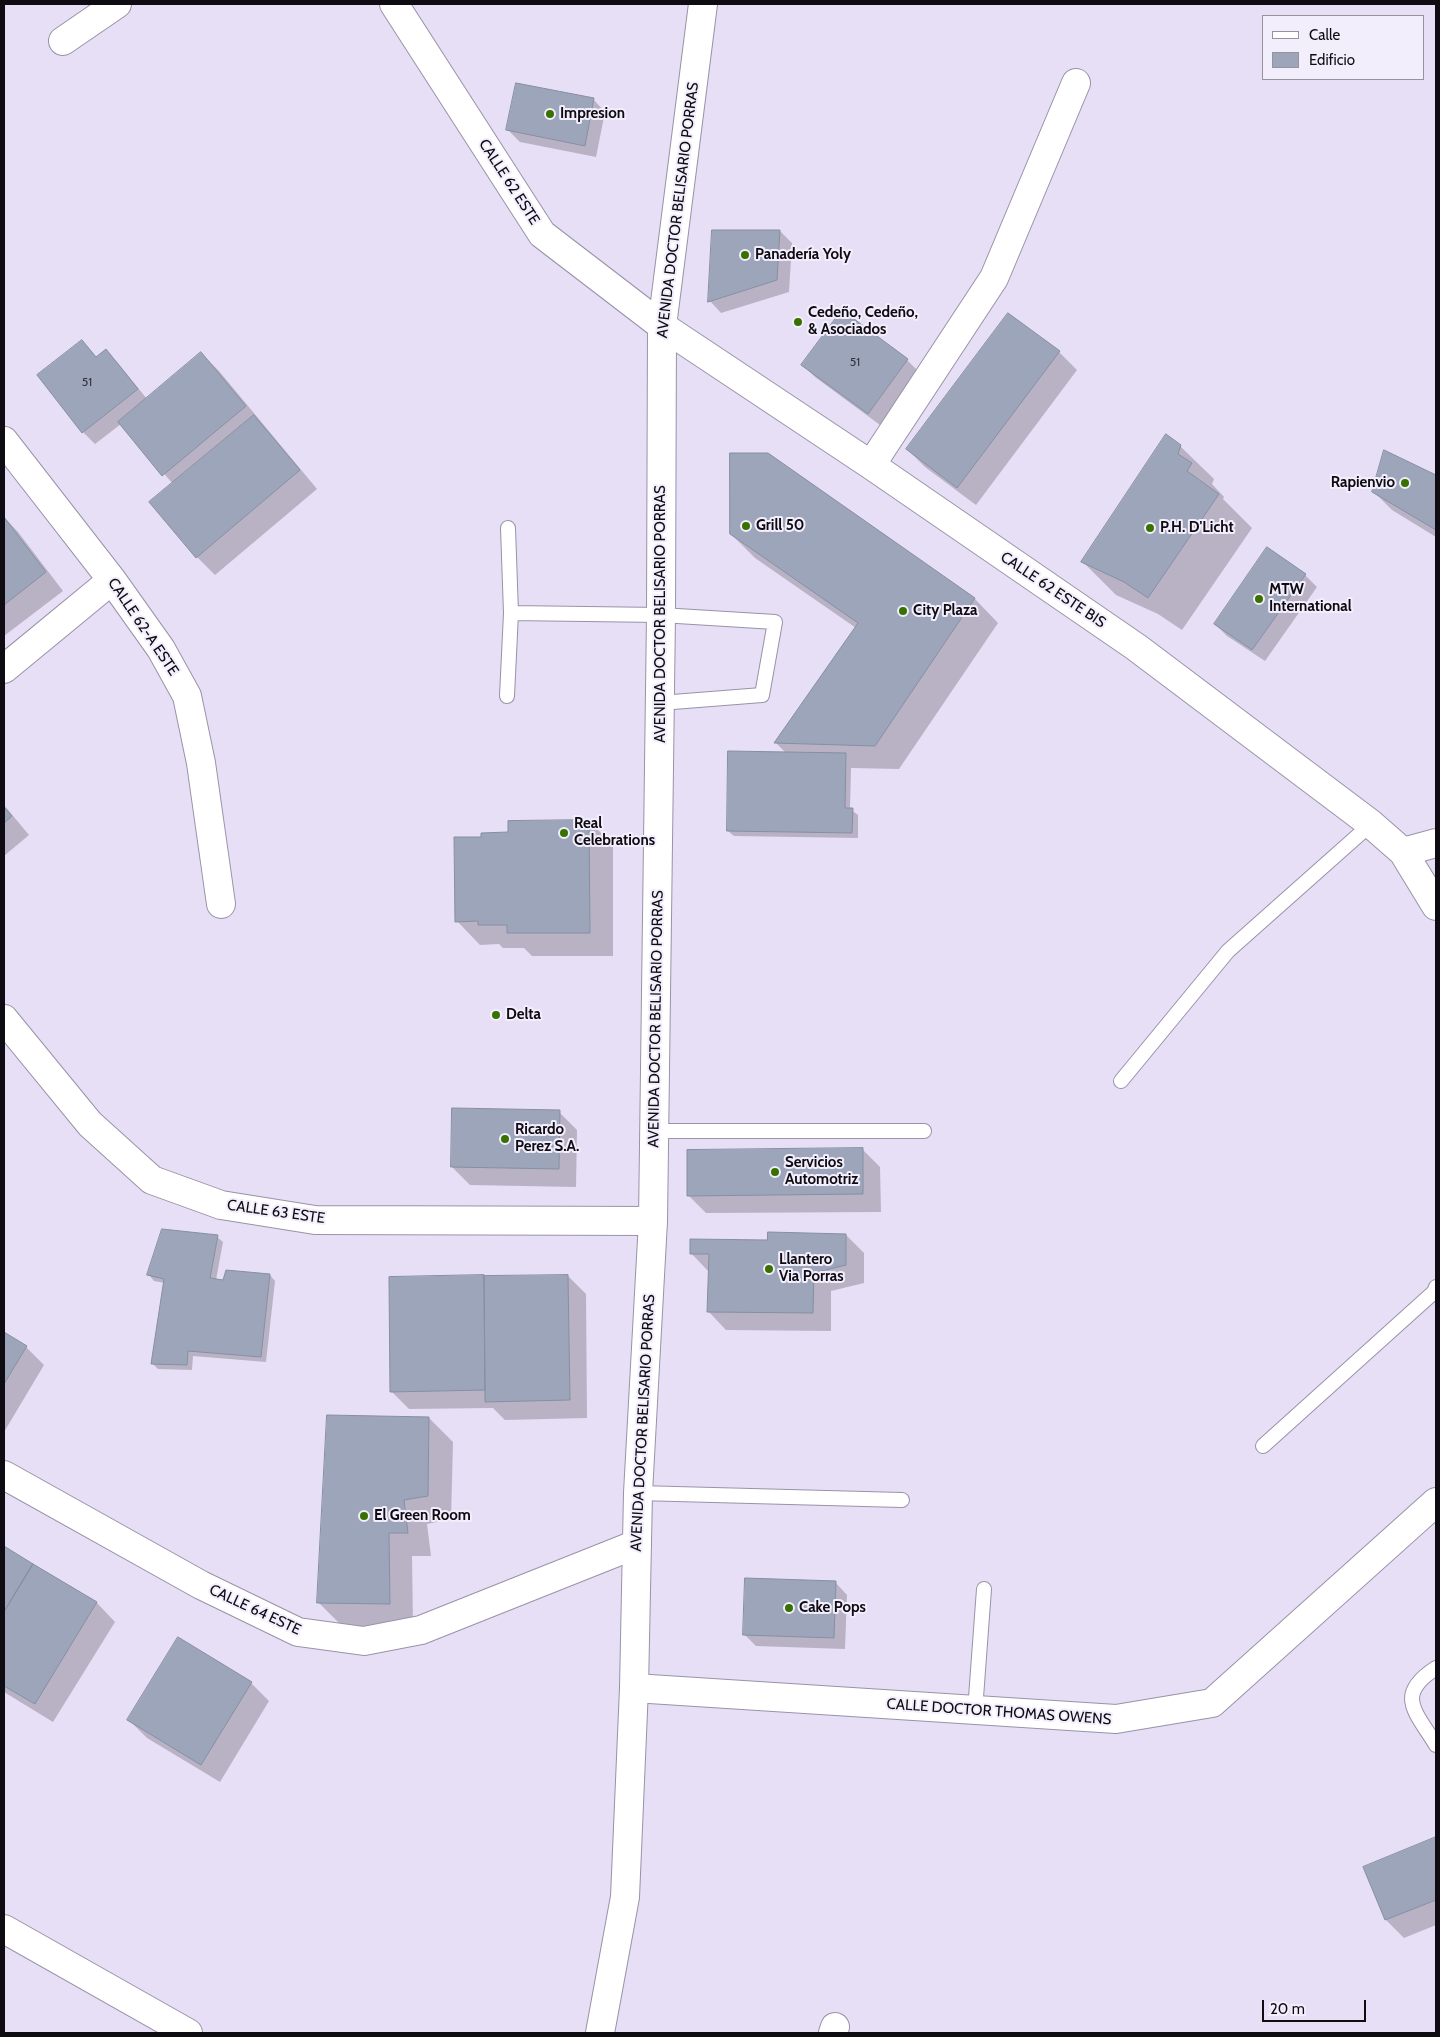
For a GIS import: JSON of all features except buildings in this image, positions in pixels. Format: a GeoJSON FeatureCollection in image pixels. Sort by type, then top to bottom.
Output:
{"type":"FeatureCollection","features":[{"type":"Feature","properties":{"kind":"street"},"geometry":{"type":"LineString","coordinates":[[63,40],[117,4]]}},
{"type":"Feature","properties":{"kind":"street","name":"CALLE 62 ESTE"},"geometry":{"type":"LineString","coordinates":[[394,4],[542,234],[662,326]]}},
{"type":"Feature","properties":{"kind":"street","name":"AVENIDA DOCTOR BELISARIO PORRAS"},"geometry":{"type":"LineString","coordinates":[[600,2033],[625,1897],[634,1688],[638,1493],[653,1221],[661,615],[662,326],[703,4]]}},
{"type":"Feature","properties":{"kind":"street"},"geometry":{"type":"LineString","coordinates":[[871,465],[994,278],[1076,83]]}},
{"type":"Feature","properties":{"kind":"street","name":"CALLE 62 ESTE BIS"},"geometry":{"type":"LineString","coordinates":[[662,326],[871,465],[1136,647],[1371,824],[1403,852],[1436,906]]}},
{"type":"Feature","properties":{"kind":"street","name":"CALLE 62-A ESTE"},"geometry":{"type":"LineString","coordinates":[[4,441],[112,580],[161,648],[187,696],[201,763],[221,904]]}},
{"type":"Feature","properties":{"kind":"street"},"geometry":{"type":"LineString","coordinates":[[4,669],[112,580]]}},
{"type":"Feature","properties":{"kind":"street"},"geometry":{"type":"LineString","coordinates":[[1403,852],[1436,843]]}},
{"type":"Feature","properties":{"kind":"street","name":"CALLE 63 ESTE"},"geometry":{"type":"LineString","coordinates":[[4,1019],[90,1124],[152,1180],[221,1205],[315,1220],[653,1221]]}},
{"type":"Feature","properties":{"kind":"street","name":"CALLE 64 ESTE"},"geometry":{"type":"LineString","coordinates":[[4,1475],[201,1585],[298,1632],[364,1641],[421,1630],[637,1544]]}},
{"type":"Feature","properties":{"kind":"street","name":"CALLE DOCTOR THOMAS OWENS"},"geometry":{"type":"LineString","coordinates":[[634,1688],[1116,1719],[1212,1703],[1436,1502]]}},
{"type":"Feature","properties":{"kind":"street"},"geometry":{"type":"LineString","coordinates":[[4,1929],[188,2033]]}},
{"type":"Feature","properties":{"kind":"lane"},"geometry":{"type":"LineString","coordinates":[[506,696],[511,613],[508,528]]}},
{"type":"Feature","properties":{"kind":"lane"},"geometry":{"type":"LineString","coordinates":[[511,613],[661,615],[775,622],[762,695],[660,703]]}},
{"type":"Feature","properties":{"kind":"lane"},"geometry":{"type":"LineString","coordinates":[[1121,1081],[1228,951],[1371,824]]}},
{"type":"Feature","properties":{"kind":"lane"},"geometry":{"type":"LineString","coordinates":[[654,1131],[924,1131]]}},
{"type":"Feature","properties":{"kind":"lane"},"geometry":{"type":"LineString","coordinates":[[1264,1446],[1434,1292],[1436,1287]]}},
{"type":"Feature","properties":{"kind":"lane"},"geometry":{"type":"LineString","coordinates":[[638,1493],[902,1500]]}},
{"type":"Feature","properties":{"kind":"lane"},"geometry":{"type":"LineString","coordinates":[[975,1711],[984,1589]]}},
{"type":"Feature","properties":{"kind":"lane"},"geometry":{"type":"LineString","coordinates":[[1436,1668],[1424,1676],[1413,1689],[1411,1704],[1436,1745]]}},
{"type":"Feature","properties":{"kind":"place","name":"Impresion"},"geometry":{"type":"Point","coordinates":[550,114]}},
{"type":"Feature","properties":{"kind":"place","name":"Panadería Yoly"},"geometry":{"type":"Point","coordinates":[745,255]}},
{"type":"Feature","properties":{"kind":"place","name":"Cedeño, Cedeño, & Asociados"},"geometry":{"type":"Point","coordinates":[798,322]}},
{"type":"Feature","properties":{"kind":"place","name":"Rapienvio"},"geometry":{"type":"Point","coordinates":[1405,483]}},
{"type":"Feature","properties":{"kind":"place","name":"Grill 50"},"geometry":{"type":"Point","coordinates":[746,526]}},
{"type":"Feature","properties":{"kind":"place","name":"P.H. D'Licht"},"geometry":{"type":"Point","coordinates":[1150,528]}},
{"type":"Feature","properties":{"kind":"place","name":"MTW International"},"geometry":{"type":"Point","coordinates":[1259,599]}},
{"type":"Feature","properties":{"kind":"place","name":"City Plaza"},"geometry":{"type":"Point","coordinates":[903,611]}},
{"type":"Feature","properties":{"kind":"place","name":"Real Celebrations"},"geometry":{"type":"Point","coordinates":[564,833]}},
{"type":"Feature","properties":{"kind":"place","name":"Delta"},"geometry":{"type":"Point","coordinates":[496,1015]}},
{"type":"Feature","properties":{"kind":"place","name":"Ricardo Perez S.A."},"geometry":{"type":"Point","coordinates":[505,1139]}},
{"type":"Feature","properties":{"kind":"place","name":"Servicios Automotriz"},"geometry":{"type":"Point","coordinates":[775,1172]}},
{"type":"Feature","properties":{"kind":"place","name":"Llantero Via Porras"},"geometry":{"type":"Point","coordinates":[769,1269]}},
{"type":"Feature","properties":{"kind":"place","name":"El Green Room"},"geometry":{"type":"Point","coordinates":[364,1516]}},
{"type":"Feature","properties":{"kind":"place","name":"Cake Pops"},"geometry":{"type":"Point","coordinates":[789,1608]}}]}
